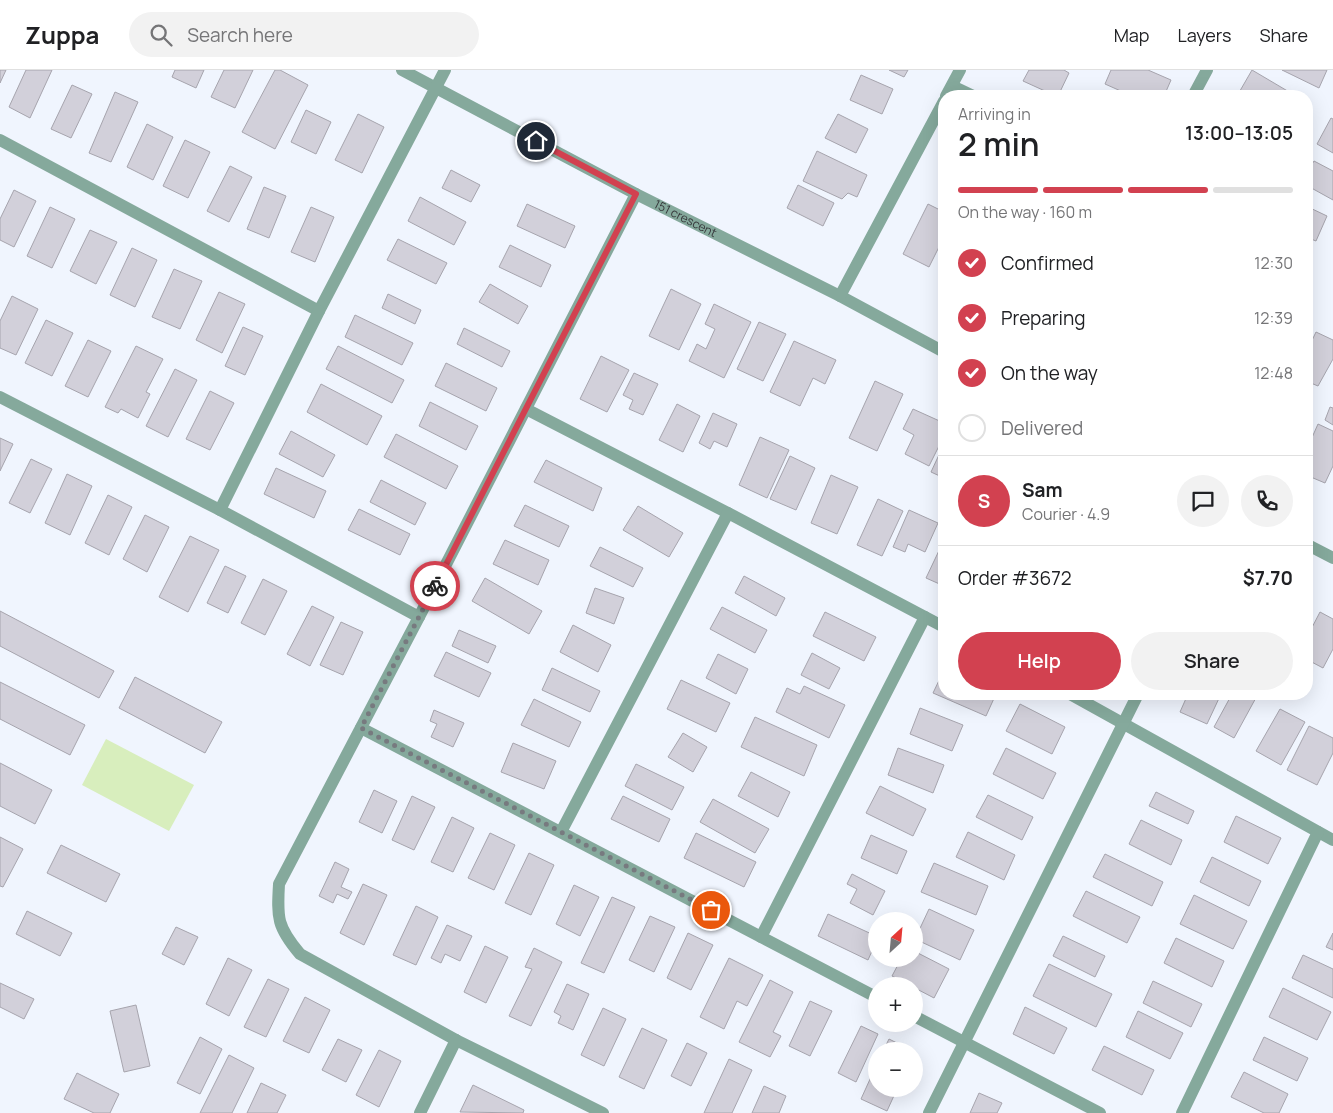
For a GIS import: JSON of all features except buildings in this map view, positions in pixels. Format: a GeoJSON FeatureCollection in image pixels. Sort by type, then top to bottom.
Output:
{"type":"FeatureCollection","features":[{"type":"Feature","properties":{"kind":"street","name":"151 crescent"},"geometry":{"type":"LineString","coordinates":[[402,70],[636,194],[840,296],[938,349]]}},
{"type":"Feature","properties":{"kind":"street"},"geometry":{"type":"LineString","coordinates":[[220,510],[319,311],[445,70]]}},
{"type":"Feature","properties":{"kind":"street"},"geometry":{"type":"LineString","coordinates":[[950,90],[960,70]]}},
{"type":"Feature","properties":{"kind":"street"},"geometry":{"type":"LineString","coordinates":[[1196,90],[1207,70]]}},
{"type":"Feature","properties":{"kind":"street"},"geometry":{"type":"LineString","coordinates":[[840,296],[938,111]]}},
{"type":"Feature","properties":{"kind":"street"},"geometry":{"type":"LineString","coordinates":[[0,140],[319,311]]}},
{"type":"Feature","properties":{"kind":"street"},"geometry":{"type":"LineString","coordinates":[[603,1113],[456,1040],[300,954],[284,935],[277,912],[279,884],[419,617],[636,194]]}},
{"type":"Feature","properties":{"kind":"street"},"geometry":{"type":"LineString","coordinates":[[0,397],[220,510],[419,617]]}},
{"type":"Feature","properties":{"kind":"street"},"geometry":{"type":"LineString","coordinates":[[526,410],[728,513],[938,624]]}},
{"type":"Feature","properties":{"kind":"street"},"geometry":{"type":"LineString","coordinates":[[561,832],[728,513]]}},
{"type":"Feature","properties":{"kind":"street"},"geometry":{"type":"LineString","coordinates":[[1313,548],[1333,558]]}},
{"type":"Feature","properties":{"kind":"street"},"geometry":{"type":"LineString","coordinates":[[761,936],[925,618]]}},
{"type":"Feature","properties":{"kind":"street"},"geometry":{"type":"LineString","coordinates":[[1082,700],[1333,840]]}},
{"type":"Feature","properties":{"kind":"street"},"geometry":{"type":"LineString","coordinates":[[929,1113],[1135,700]]}},
{"type":"Feature","properties":{"kind":"street"},"geometry":{"type":"LineString","coordinates":[[361,728],[868,992]]}},
{"type":"Feature","properties":{"kind":"street"},"geometry":{"type":"LineString","coordinates":[[1182,1113],[1318,832]]}},
{"type":"Feature","properties":{"kind":"street"},"geometry":{"type":"LineString","coordinates":[[923,1021],[1100,1113]]}},
{"type":"Feature","properties":{"kind":"street"},"geometry":{"type":"LineString","coordinates":[[420,1113],[456,1040]]}},
{"type":"Feature","properties":{"kind":"green space"},"geometry":{"type":"Polygon","coordinates":[[[106,739],[194,785],[169,831],[82,785],[106,739]]]}},
{"type":"Feature","properties":{"kind":"way so far"},"geometry":{"type":"LineString","coordinates":[[435,586],[361,728],[711,910]]}},
{"type":"Feature","properties":{"kind":"route"},"geometry":{"type":"LineString","coordinates":[[435,586],[636,194],[536,141]]}}]}
